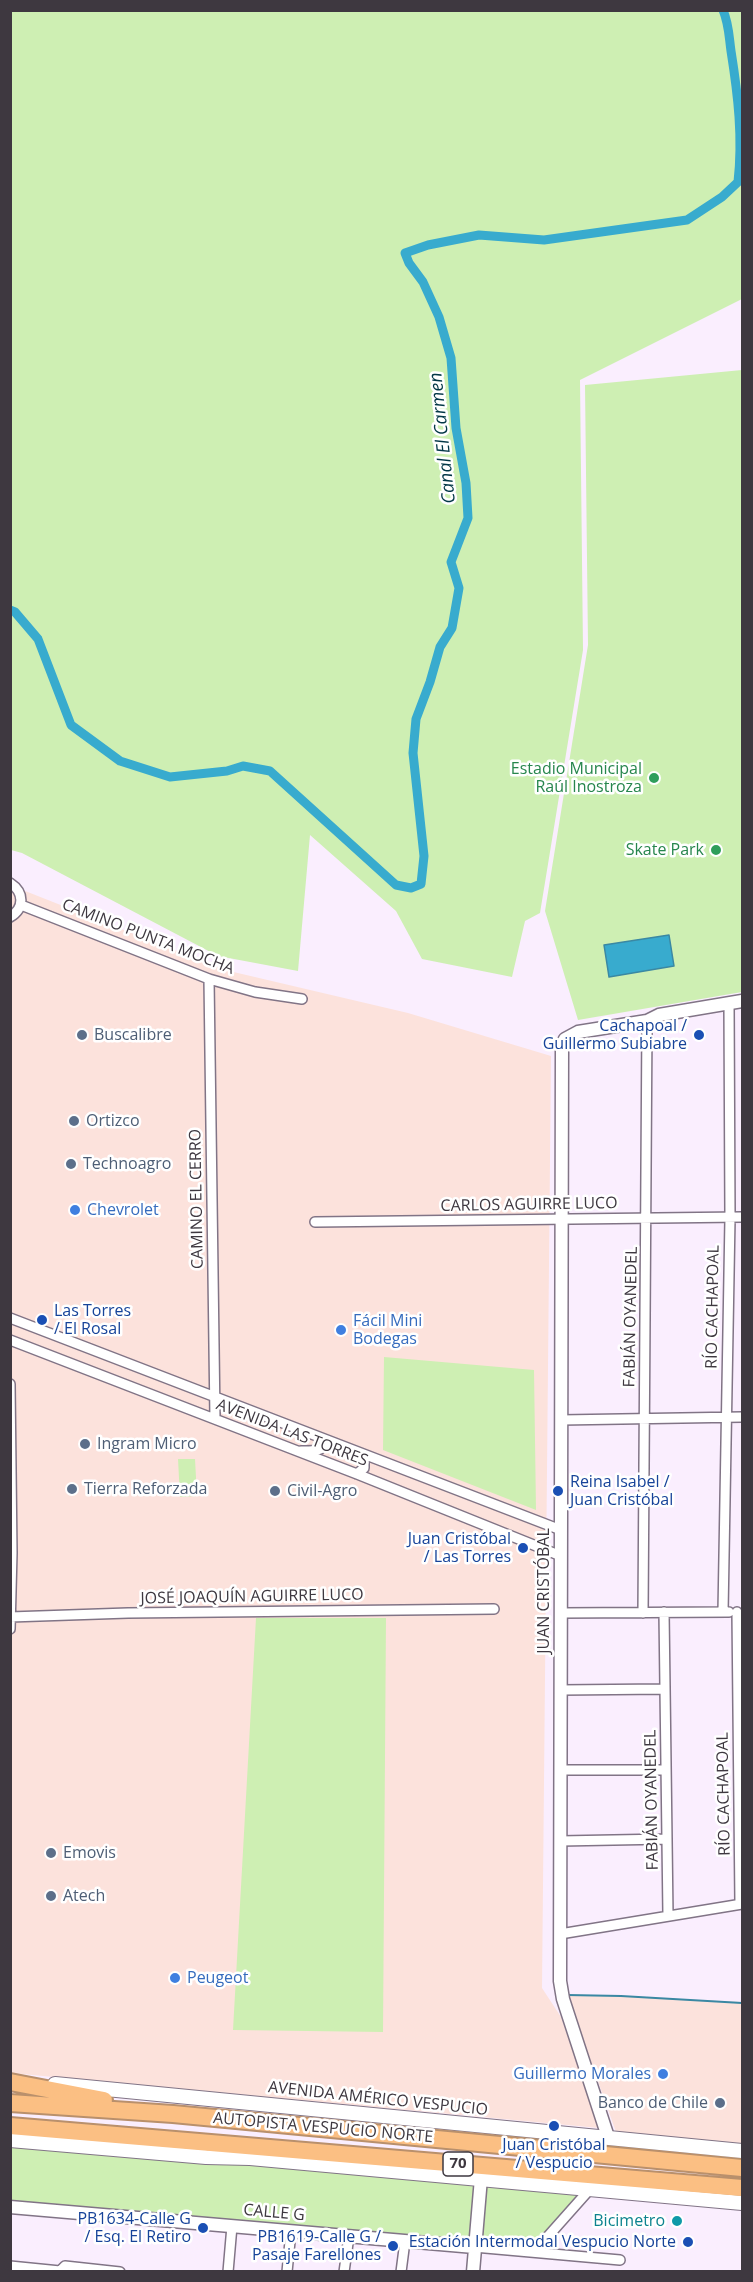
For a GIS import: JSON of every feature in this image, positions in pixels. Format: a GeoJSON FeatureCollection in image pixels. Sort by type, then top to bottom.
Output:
{"type":"FeatureCollection","features":[{"type":"Feature","properties":{"kind":"highway"},"geometry":{"type":"LineString","coordinates":[[10,2081],[173,2114]]}},
{"type":"Feature","properties":{"kind":"highway","name":"AUTOPISTA VESPUCIO NORTE"},"geometry":{"type":"LineString","coordinates":[[10,2103],[173,2114],[742,2166]]}},
{"type":"Feature","properties":{"kind":"highway","name":"AUTOPISTA VESPUCIO NORTE"},"geometry":{"type":"LineString","coordinates":[[10,2128],[742,2188]]}},
{"type":"Feature","properties":{"kind":"main road","name":"AVENIDA AMÉRICO VESPUCIO"},"geometry":{"type":"LineString","coordinates":[[10,2081],[198,2097],[548,2134],[608,2137],[742,2151]]}},
{"type":"Feature","properties":{"kind":"main road"},"geometry":{"type":"LineString","coordinates":[[10,2140],[481,2178],[742,2203]]}},
{"type":"Feature","properties":{"kind":"street"},"geometry":{"type":"LineString","coordinates":[[10,883],[20,892],[21,905],[10,917]]}},
{"type":"Feature","properties":{"kind":"street","name":"CAMINO PUNTA MOCHA"},"geometry":{"type":"LineString","coordinates":[[21,905],[209,979],[255,992],[302,999]]}},
{"type":"Feature","properties":{"kind":"street","name":"CAMINO EL CERRO"},"geometry":{"type":"LineString","coordinates":[[209,979],[215,1419]]}},
{"type":"Feature","properties":{"kind":"street"},"geometry":{"type":"LineString","coordinates":[[729,1007],[742,1001]]}},
{"type":"Feature","properties":{"kind":"street"},"geometry":{"type":"LineString","coordinates":[[647,1021],[660,1015],[729,1007],[742,1009]]}},
{"type":"Feature","properties":{"kind":"street","name":"RÍO CACHAPOAL"},"geometry":{"type":"LineString","coordinates":[[723,1612],[730,1218],[729,1007]]}},
{"type":"Feature","properties":{"kind":"street","name":"JUAN CRISTÓBAL"},"geometry":{"type":"LineString","coordinates":[[608,2137],[561,1994],[562,1045],[565,1039],[578,1032],[647,1021]]}},
{"type":"Feature","properties":{"kind":"street","name":"FABIÁN OYANEDEL"},"geometry":{"type":"LineString","coordinates":[[643,1612],[647,1021]]}},
{"type":"Feature","properties":{"kind":"street","name":"CARLOS AGUIRRE LUCO"},"geometry":{"type":"LineString","coordinates":[[315,1222],[742,1218]]}},
{"type":"Feature","properties":{"kind":"street","name":"AVENIDA LAS TORRES"},"geometry":{"type":"LineString","coordinates":[[10,1318],[561,1530]]}},
{"type":"Feature","properties":{"kind":"street","name":"AVENIDA LAS TORRES"},"geometry":{"type":"LineString","coordinates":[[10,1340],[357,1474],[561,1556]]}},
{"type":"Feature","properties":{"kind":"street"},"geometry":{"type":"LineString","coordinates":[[10,1384],[10,1629]]}},
{"type":"Feature","properties":{"kind":"street"},"geometry":{"type":"LineString","coordinates":[[561,1420],[742,1417]]}},
{"type":"Feature","properties":{"kind":"street"},"geometry":{"type":"LineString","coordinates":[[296,1451],[319,1450],[324,1448],[328,1441]]}},
{"type":"Feature","properties":{"kind":"street"},"geometry":{"type":"LineString","coordinates":[[357,1474],[364,1468],[364,1455]]}},
{"type":"Feature","properties":{"kind":"street","name":"JOSÉ JOAQUÍN AGUIRRE LUCO"},"geometry":{"type":"LineString","coordinates":[[11,1617],[161,1612],[494,1609]]}},
{"type":"Feature","properties":{"kind":"street","name":"FABIÁN OYANEDEL"},"geometry":{"type":"LineString","coordinates":[[664,1612],[668,1916]]}},
{"type":"Feature","properties":{"kind":"street"},"geometry":{"type":"LineString","coordinates":[[561,1613],[741,1613]]}},
{"type":"Feature","properties":{"kind":"street","name":"RÍO CACHAPOAL"},"geometry":{"type":"LineString","coordinates":[[741,1613],[741,1904]]}},
{"type":"Feature","properties":{"kind":"street"},"geometry":{"type":"LineString","coordinates":[[561,1690],[665,1689]]}},
{"type":"Feature","properties":{"kind":"street"},"geometry":{"type":"LineString","coordinates":[[560,1770],[666,1770]]}},
{"type":"Feature","properties":{"kind":"street"},"geometry":{"type":"LineString","coordinates":[[560,1841],[667,1839]]}},
{"type":"Feature","properties":{"kind":"street"},"geometry":{"type":"LineString","coordinates":[[560,1934],[741,1904]]}},
{"type":"Feature","properties":{"kind":"street"},"geometry":{"type":"LineString","coordinates":[[473,2271],[481,2178]]}},
{"type":"Feature","properties":{"kind":"street"},"geometry":{"type":"LineString","coordinates":[[534,2252],[590,2189]]}},
{"type":"Feature","properties":{"kind":"street","name":"CALLE G"},"geometry":{"type":"LineString","coordinates":[[10,2207],[620,2260]]}},
{"type":"Feature","properties":{"kind":"street"},"geometry":{"type":"LineString","coordinates":[[228,2271],[232,2226]]}},
{"type":"Feature","properties":{"kind":"street"},"geometry":{"type":"LineString","coordinates":[[287,2271],[291,2231]]}},
{"type":"Feature","properties":{"kind":"street"},"geometry":{"type":"LineString","coordinates":[[344,2271],[349,2236]]}},
{"type":"Feature","properties":{"kind":"street"},"geometry":{"type":"LineString","coordinates":[[401,2271],[405,2241]]}},
{"type":"Feature","properties":{"kind":"street"},"geometry":{"type":"LineString","coordinates":[[10,2266],[60,2271],[65,2266],[120,2271]]}},
{"type":"Feature","properties":{"kind":"shaded area"},"geometry":{"type":"Polygon","coordinates":[[[10,885],[225,970],[408,1013],[551,1056],[542,1988],[561,2017],[599,2128],[11,2073],[10,885]]]}},
{"type":"Feature","properties":{"kind":"shaded area"},"geometry":{"type":"Polygon","coordinates":[[[567,1994],[742,2002],[742,2145],[616,2132],[567,1994]]]}},
{"type":"Feature","properties":{"kind":"green space"},"geometry":{"type":"Polygon","coordinates":[[[10,11],[742,11],[742,299],[580,380],[583,650],[540,913],[525,921],[512,977],[422,959],[396,911],[310,835],[298,971],[218,956],[22,853],[11,850],[10,11]]]}},
{"type":"Feature","properties":{"kind":"green space","name":"Estadio Municipal Raúl Inostroza"},"geometry":{"type":"Polygon","coordinates":[[[742,370],[742,992],[578,1020],[545,911],[588,645],[585,385],[742,370]]]}},
{"type":"Feature","properties":{"kind":"green space"},"geometry":{"type":"Polygon","coordinates":[[[384,1357],[534,1370],[536,1510],[383,1450],[384,1357]]]}},
{"type":"Feature","properties":{"kind":"green space"},"geometry":{"type":"Polygon","coordinates":[[[178,1459],[195,1459],[197,1496],[180,1497],[178,1459]]]}},
{"type":"Feature","properties":{"kind":"green space"},"geometry":{"type":"Polygon","coordinates":[[[256,1618],[386,1618],[383,2032],[233,2030],[256,1618]]]}},
{"type":"Feature","properties":{"kind":"green space"},"geometry":{"type":"Polygon","coordinates":[[[10,2147],[205,2164],[248,2164],[578,2194],[533,2250],[11,2202],[10,2147]]]}},
{"type":"Feature","properties":{"kind":"water"},"geometry":{"type":"Polygon","coordinates":[[[669,935],[674,966],[609,977],[604,945],[669,935]]]}},
{"type":"Feature","properties":{"kind":"waterway","name":"Canal El Carmen"},"geometry":{"type":"LineString","coordinates":[[10,610],[15,612],[38,639],[71,725],[120,761],[170,777],[227,771],[243,766],[270,771],[396,885],[411,888],[421,884],[424,856],[413,753],[416,719],[440,647],[452,628],[459,588],[451,562],[468,518],[466,483],[456,428],[451,358],[439,317],[423,282],[409,263],[405,253],[428,245],[479,235],[544,240],[687,220],[722,197],[738,182],[740,149],[736,84],[728,25],[723,10]]}},
{"type":"Feature","properties":{"kind":"waterway"},"geometry":{"type":"LineString","coordinates":[[567,1995],[742,2003]]}},
{"type":"Feature","properties":{"kind":"place","name":"Estadio Municipal Raúl Inostroza"},"geometry":{"type":"Point","coordinates":[654,778]}},
{"type":"Feature","properties":{"kind":"place","name":"Skate Park"},"geometry":{"type":"Point","coordinates":[716,850]}},
{"type":"Feature","properties":{"kind":"place","name":"Buscalibre"},"geometry":{"type":"Point","coordinates":[82,1035]}},
{"type":"Feature","properties":{"kind":"place","name":"Cachapoal / Guillermo Subiabre"},"geometry":{"type":"Point","coordinates":[699,1035]}},
{"type":"Feature","properties":{"kind":"place","name":"Ortizco"},"geometry":{"type":"Point","coordinates":[74,1121]}},
{"type":"Feature","properties":{"kind":"place","name":"Technoagro"},"geometry":{"type":"Point","coordinates":[71,1164]}},
{"type":"Feature","properties":{"kind":"place","name":"Chevrolet"},"geometry":{"type":"Point","coordinates":[75,1210]}},
{"type":"Feature","properties":{"kind":"place","name":"Las Torres / El Rosal"},"geometry":{"type":"Point","coordinates":[42,1320]}},
{"type":"Feature","properties":{"kind":"place","name":"Fácil Mini Bodegas"},"geometry":{"type":"Point","coordinates":[341,1330]}},
{"type":"Feature","properties":{"kind":"place","name":"Ingram Micro"},"geometry":{"type":"Point","coordinates":[85,1444]}},
{"type":"Feature","properties":{"kind":"place","name":"Tierra Reforzada"},"geometry":{"type":"Point","coordinates":[72,1489]}},
{"type":"Feature","properties":{"kind":"place","name":"Civil-Agro"},"geometry":{"type":"Point","coordinates":[275,1491]}},
{"type":"Feature","properties":{"kind":"place","name":"Reina Isabel / Juan Cristóbal"},"geometry":{"type":"Point","coordinates":[558,1491]}},
{"type":"Feature","properties":{"kind":"place","name":"Juan Cristóbal / Las Torres"},"geometry":{"type":"Point","coordinates":[523,1548]}},
{"type":"Feature","properties":{"kind":"place","name":"Emovis"},"geometry":{"type":"Point","coordinates":[51,1853]}},
{"type":"Feature","properties":{"kind":"place","name":"Atech"},"geometry":{"type":"Point","coordinates":[51,1896]}},
{"type":"Feature","properties":{"kind":"place","name":"Peugeot"},"geometry":{"type":"Point","coordinates":[175,1978]}},
{"type":"Feature","properties":{"kind":"place","name":"Guillermo Morales"},"geometry":{"type":"Point","coordinates":[663,2074]}},
{"type":"Feature","properties":{"kind":"place","name":"Banco de Chile"},"geometry":{"type":"Point","coordinates":[720,2103]}},
{"type":"Feature","properties":{"kind":"place","name":"Juan Cristóbal / Vespucio"},"geometry":{"type":"Point","coordinates":[554,2126]}},
{"type":"Feature","properties":{"kind":"place","name":"Bicimetro"},"geometry":{"type":"Point","coordinates":[677,2221]}},
{"type":"Feature","properties":{"kind":"place","name":"PB1634-Calle G / Esq. El Retiro"},"geometry":{"type":"Point","coordinates":[203,2228]}},
{"type":"Feature","properties":{"kind":"place","name":"Estación Intermodal Vespucio Norte"},"geometry":{"type":"Point","coordinates":[688,2242]}},
{"type":"Feature","properties":{"kind":"place","name":"PB1619-Calle G / Pasaje Farellones"},"geometry":{"type":"Point","coordinates":[393,2246]}}]}
